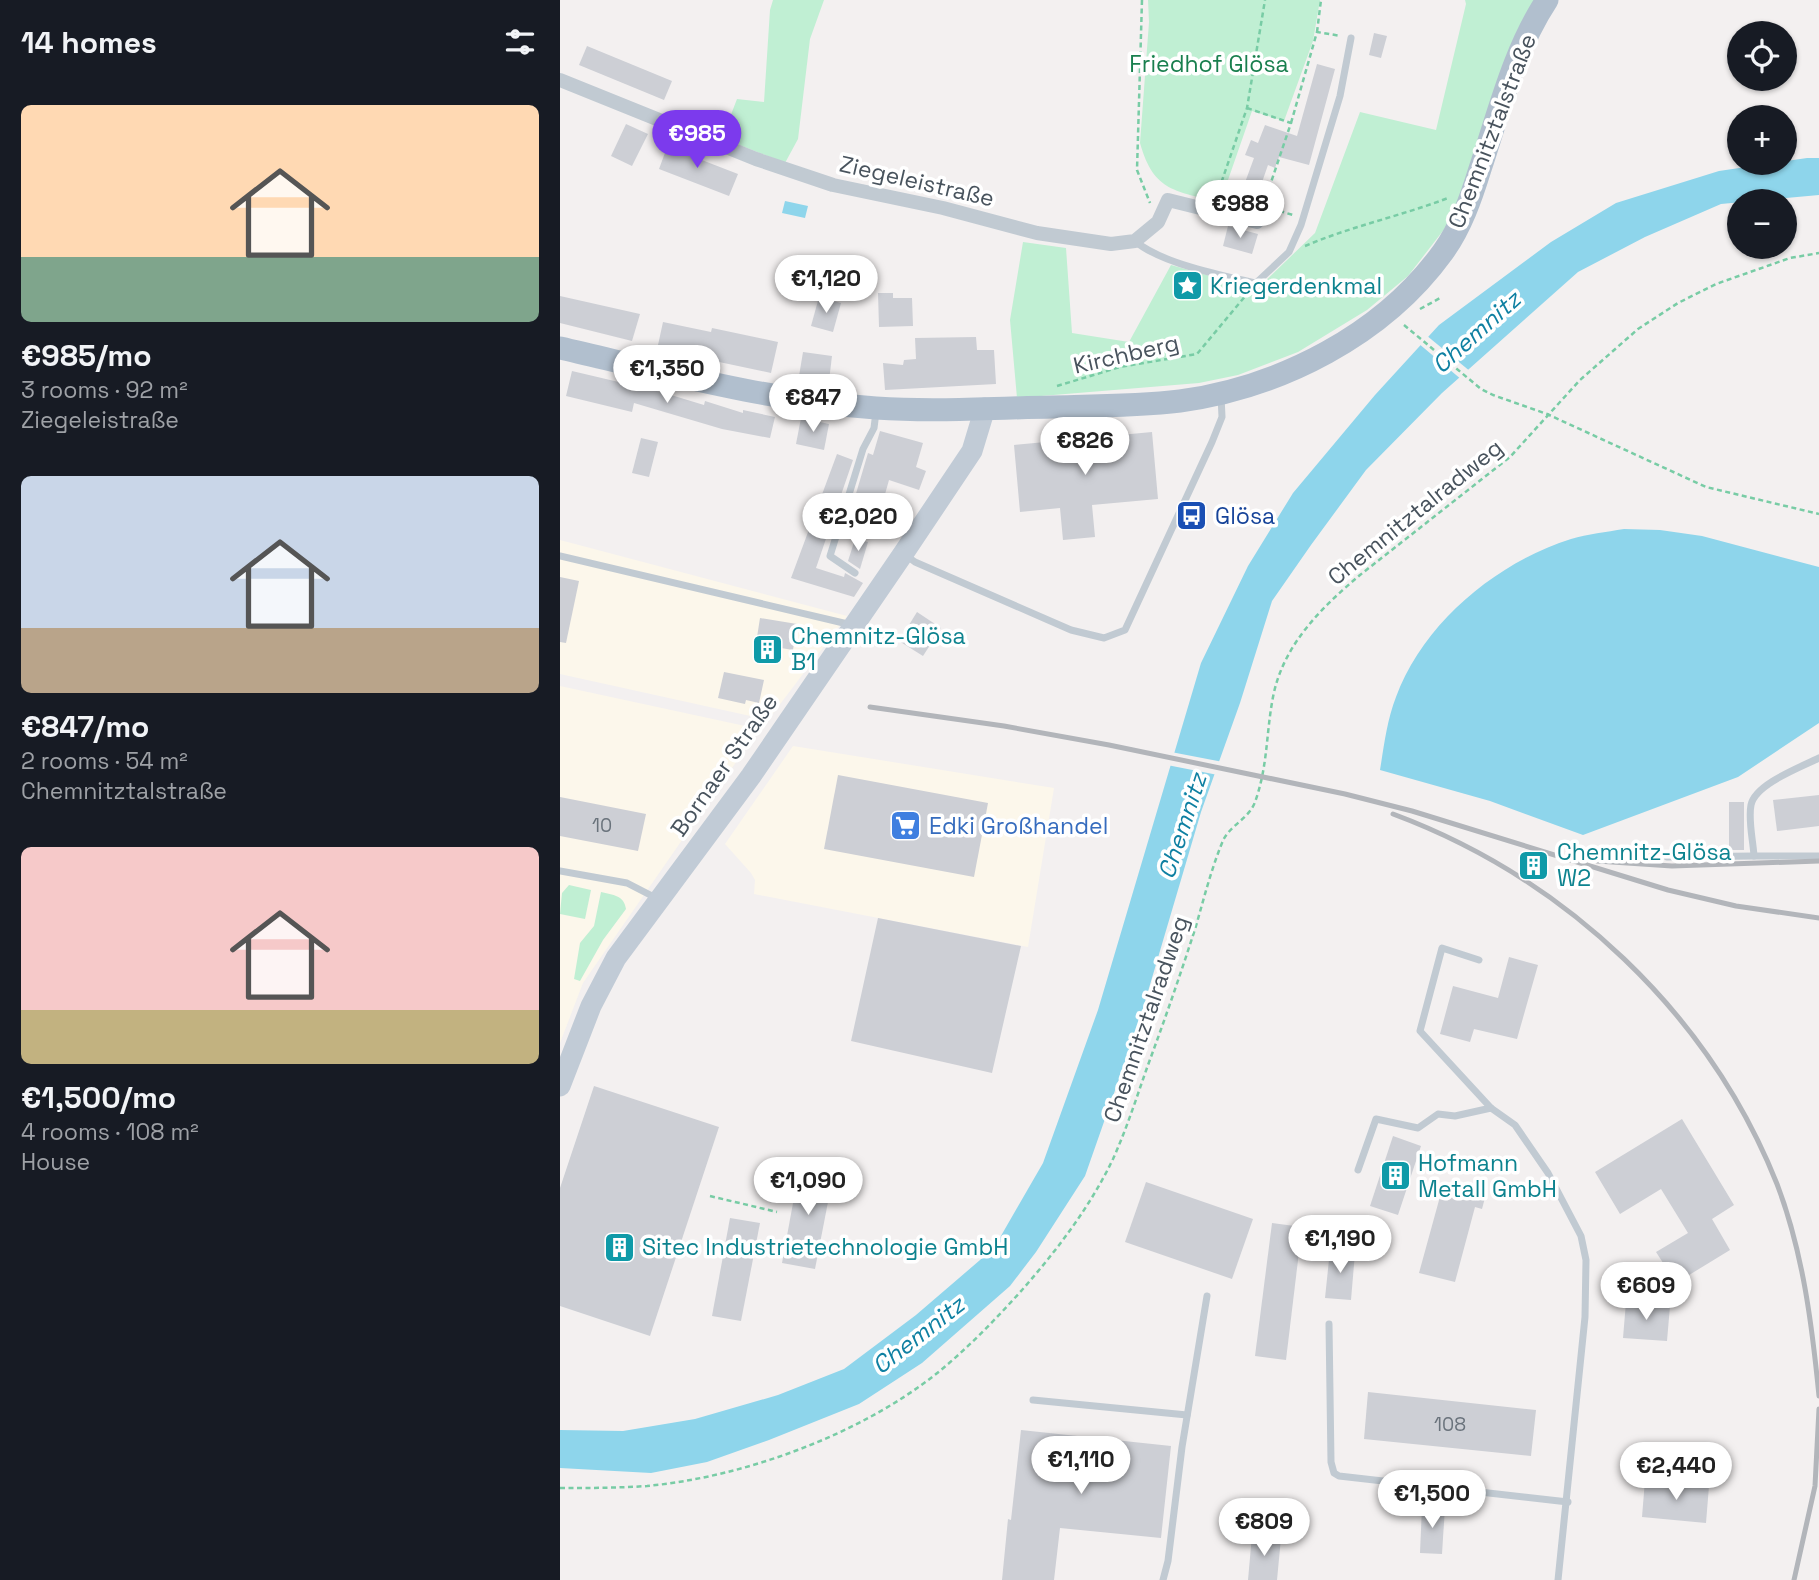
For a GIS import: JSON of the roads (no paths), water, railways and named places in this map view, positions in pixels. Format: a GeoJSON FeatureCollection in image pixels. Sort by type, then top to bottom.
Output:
{"type":"FeatureCollection","features":[{"type":"Feature","properties":{"kind":"main road","name":"Chemnitztalstraße"},"geometry":{"type":"LineString","coordinates":[[560,348],[777,396],[877,408],[1143,404],[1182,401],[1273,379],[1353,336],[1422,278],[1444,251],[1460,225],[1518,57],[1548,0]]}},
{"type":"Feature","properties":{"kind":"main road","name":"Bornaer Straße"},"geometry":{"type":"LineString","coordinates":[[560,1086],[601,983],[629,940],[751,776],[972,451],[985,408]]}},
{"type":"Feature","properties":{"kind":"street","name":"Ziegeleistraße"},"geometry":{"type":"LineString","coordinates":[[560,80],[756,159],[833,186],[943,208],[1037,233],[1111,244],[1135,241]]}},
{"type":"Feature","properties":{"kind":"street"},"geometry":{"type":"LineString","coordinates":[[1135,241],[1158,222],[1168,200],[1257,222]]}},
{"type":"Feature","properties":{"kind":"lane"},"geometry":{"type":"LineString","coordinates":[[1135,241],[1146,251],[1226,277],[1256,283],[1289,252],[1303,218],[1340,96],[1351,38]]}},
{"type":"Feature","properties":{"kind":"lane"},"geometry":{"type":"LineString","coordinates":[[903,554],[924,567],[1071,630],[1104,638],[1125,630],[1212,442],[1222,416],[1220,393]]}},
{"type":"Feature","properties":{"kind":"lane"},"geometry":{"type":"LineString","coordinates":[[855,573],[830,556],[863,449],[874,428],[877,408]]}},
{"type":"Feature","properties":{"kind":"lane"},"geometry":{"type":"LineString","coordinates":[[560,556],[854,625]]}},
{"type":"Feature","properties":{"kind":"lane"},"geometry":{"type":"LineString","coordinates":[[1754,856],[1751,806],[1756,793],[1819,758]]}},
{"type":"Feature","properties":{"kind":"lane"},"geometry":{"type":"LineString","coordinates":[[1667,857],[1819,856]]}},
{"type":"Feature","properties":{"kind":"lane"},"geometry":{"type":"LineString","coordinates":[[560,871],[627,884],[659,899]]}},
{"type":"Feature","properties":{"kind":"lane"},"geometry":{"type":"LineString","coordinates":[[1479,960],[1442,948],[1420,1031],[1491,1108],[1515,1125],[1548,1173],[1581,1237],[1587,1260],[1585,1317],[1559,1580]]}},
{"type":"Feature","properties":{"kind":"lane"},"geometry":{"type":"LineString","coordinates":[[1358,1170],[1376,1119],[1418,1128],[1438,1114],[1455,1116],[1491,1108]]}},
{"type":"Feature","properties":{"kind":"lane"},"geometry":{"type":"LineString","coordinates":[[1163,1580],[1207,1296]]}},
{"type":"Feature","properties":{"kind":"lane"},"geometry":{"type":"LineString","coordinates":[[1329,1324],[1331,1462],[1334,1473],[1339,1476],[1568,1502]]}},
{"type":"Feature","properties":{"kind":"lane"},"geometry":{"type":"LineString","coordinates":[[1033,1400],[1187,1415]]}},
{"type":"Feature","properties":{"kind":"water","name":"Chemnitz"},"geometry":{"type":"Polygon","coordinates":[[[1819,158],[1819,195],[1797,197],[1797,189],[1727,189],[1727,203],[1645,237],[1578,272],[1442,393],[1366,470],[1311,545],[1272,601],[1240,703],[1201,812],[1139,1022],[1085,1176],[1036,1252],[1010,1286],[922,1363],[859,1404],[707,1462],[651,1473],[560,1468],[560,1430],[623,1431],[695,1419],[778,1395],[844,1369],[916,1315],[994,1248],[1043,1163],[1098,1010],[1201,663],[1248,566],[1293,493],[1375,395],[1439,325],[1551,242],[1616,203],[1719,171],[1727,170],[1727,175],[1797,175],[1797,159],[1819,158]]]}},
{"type":"Feature","properties":{"kind":"water"},"geometry":{"type":"Polygon","coordinates":[[[785,201],[808,206],[805,218],[782,213],[785,201]]]}},
{"type":"Feature","properties":{"kind":"water"},"geometry":{"type":"Polygon","coordinates":[[[1624,529],[1660,530],[1702,536],[1819,567],[1819,723],[1738,777],[1583,835],[1490,801],[1380,770],[1388,724],[1408,670],[1424,644],[1466,599],[1516,563],[1543,549],[1590,534],[1624,529]]]}},
{"type":"Feature","properties":{"kind":"railway"},"geometry":{"type":"LineString","coordinates":[[870,707],[1004,726],[1109,745],[1345,794],[1412,811],[1668,890],[1736,906],[1819,918]]}},
{"type":"Feature","properties":{"kind":"railway"},"geometry":{"type":"LineString","coordinates":[[1393,814],[1456,841],[1516,875],[1572,914],[1624,959],[1671,1009],[1712,1063],[1748,1122],[1786,1210],[1805,1289],[1819,1396]]}},
{"type":"Feature","properties":{"kind":"railway"},"geometry":{"type":"LineString","coordinates":[[1597,861],[1672,866],[1819,861]]}},
{"type":"Feature","properties":{"kind":"railway"},"geometry":{"type":"LineString","coordinates":[[1794,1580],[1815,1486],[1819,1409]]}},
{"type":"Feature","properties":{"kind":"place","name":"Kriegerdenkmal"},"geometry":{"type":"Point","coordinates":[1187,286]}},
{"type":"Feature","properties":{"kind":"place","name":"Glösa"},"geometry":{"type":"Point","coordinates":[1192,516]}},
{"type":"Feature","properties":{"kind":"place","name":"Chemnitz-Glösa B1"},"geometry":{"type":"Point","coordinates":[768,649]}},
{"type":"Feature","properties":{"kind":"place","name":"Edki Großhandel"},"geometry":{"type":"Point","coordinates":[906,826]}},
{"type":"Feature","properties":{"kind":"place","name":"Chemnitz-Glösa W2"},"geometry":{"type":"Point","coordinates":[1534,865]}},
{"type":"Feature","properties":{"kind":"place","name":"Hofmann Metall GmbH"},"geometry":{"type":"Point","coordinates":[1395,1176]}},
{"type":"Feature","properties":{"kind":"place","name":"Sitec Industrietechnologie GmbH"},"geometry":{"type":"Point","coordinates":[619,1247]}},
{"type":"Feature","properties":{"kind":"park label","name":"Friedhof Glösa"},"geometry":{"type":"Point","coordinates":[1209,64]}}]}
